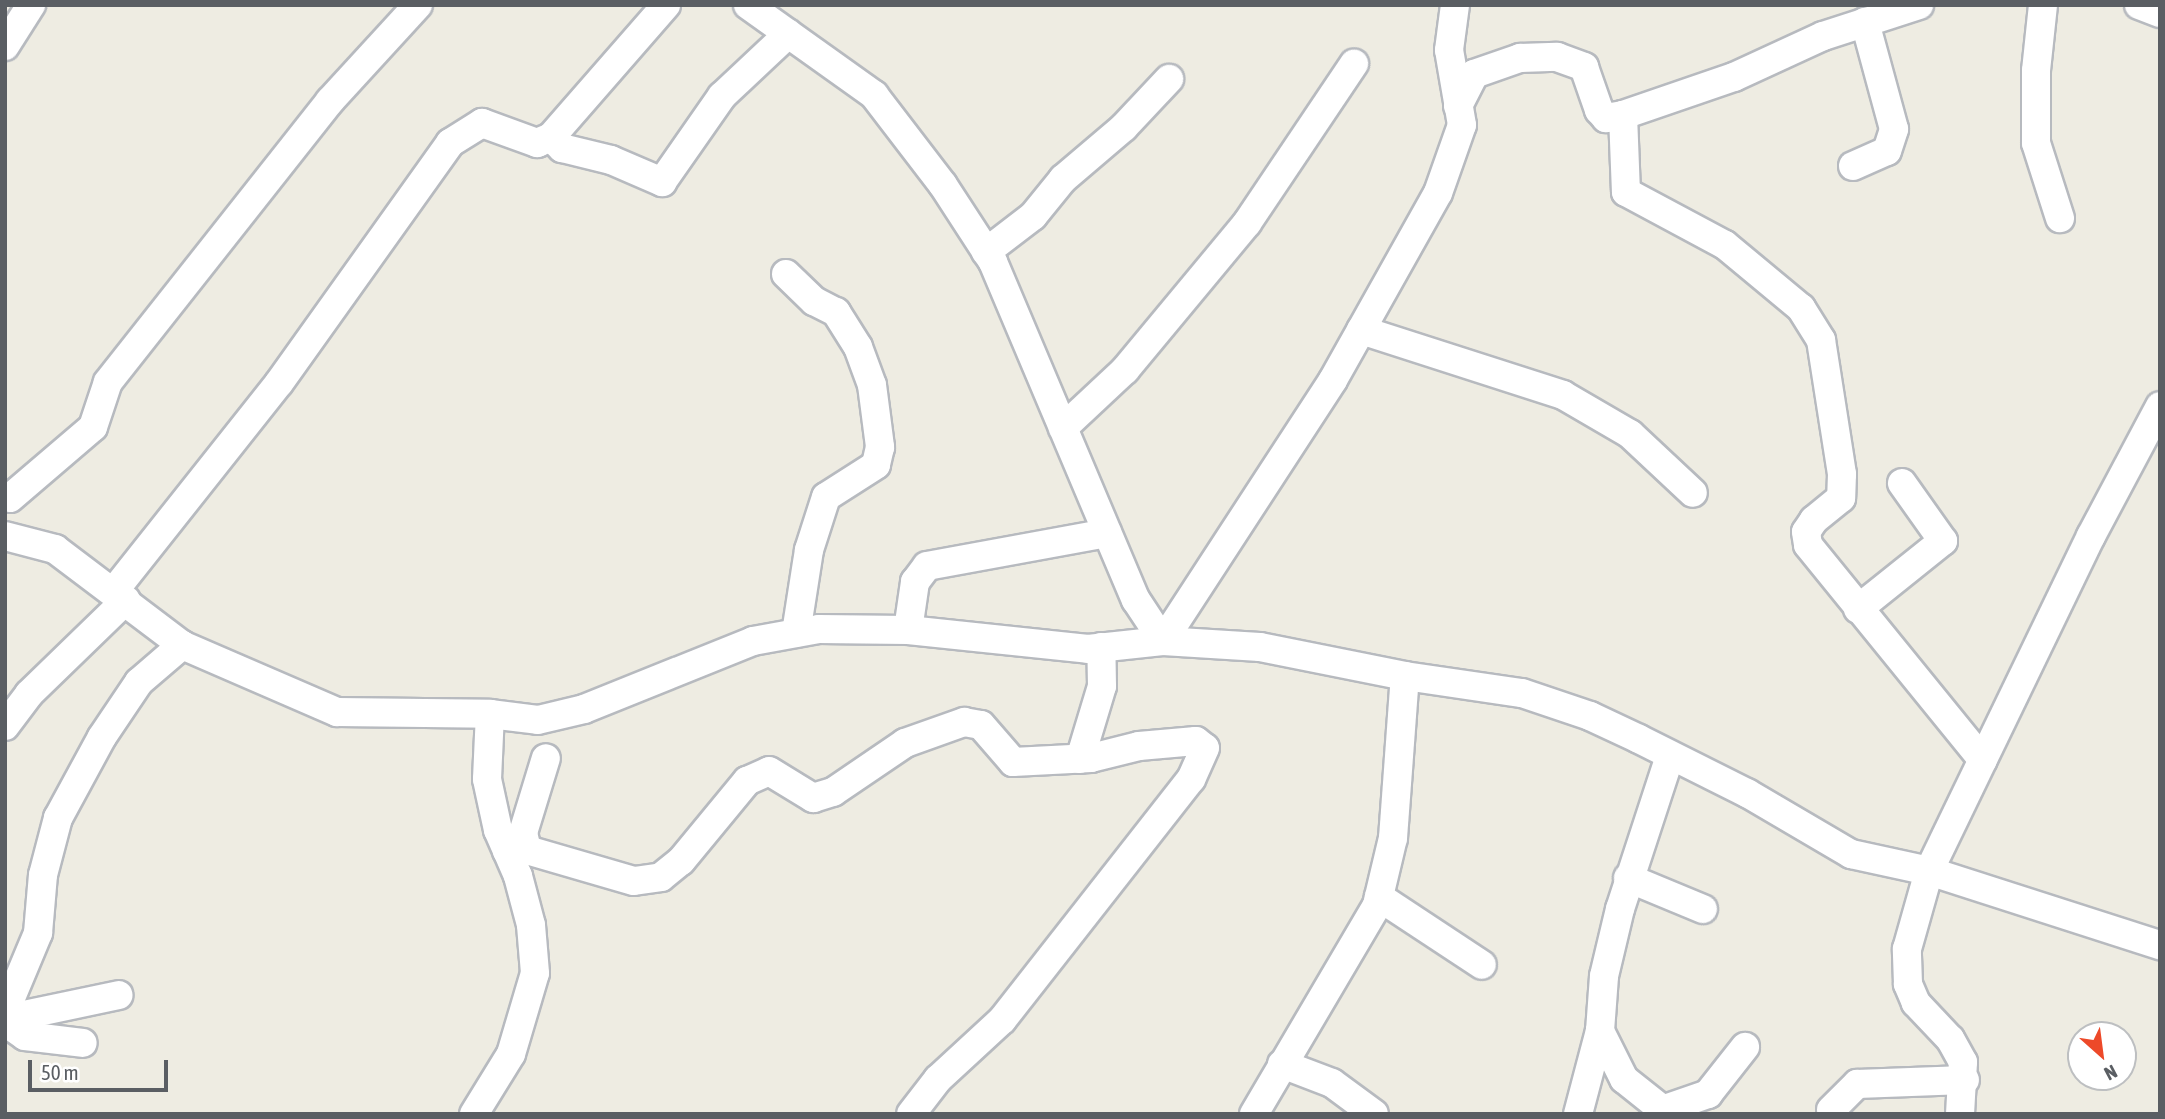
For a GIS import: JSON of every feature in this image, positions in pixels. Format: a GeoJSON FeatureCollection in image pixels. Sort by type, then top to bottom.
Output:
{"type":"FeatureCollection","features":[{"type":"Feature","properties":{"kind":"street"},"geometry":{"type":"LineString","coordinates":[[5,46],[31,5]]}},
{"type":"Feature","properties":{"kind":"street"},"geometry":{"type":"LineString","coordinates":[[35,542],[8,495],[93,427],[108,382],[330,101],[418,5]]}},
{"type":"Feature","properties":{"kind":"street"},"geometry":{"type":"LineString","coordinates":[[5,726],[29,694],[120,596],[279,383],[450,142],[482,123],[537,142],[551,137],[666,5]]}},
{"type":"Feature","properties":{"kind":"street"},"geometry":{"type":"LineString","coordinates":[[748,5],[874,95],[943,185],[986,252],[1136,600],[1163,641]]}},
{"type":"Feature","properties":{"kind":"street"},"geometry":{"type":"LineString","coordinates":[[1163,641],[1361,330],[1451,163],[1462,125],[1449,50],[1455,5]]}},
{"type":"Feature","properties":{"kind":"street"},"geometry":{"type":"LineString","coordinates":[[1458,106],[1475,74],[1520,58],[1558,57],[1584,67],[1599,110],[1606,118],[1623,115],[1734,78],[1823,36],[1919,5]]}},
{"type":"Feature","properties":{"kind":"street"},"geometry":{"type":"LineString","coordinates":[[2043,5],[2036,71],[2036,143],[2060,219]]}},
{"type":"Feature","properties":{"kind":"street"},"geometry":{"type":"LineString","coordinates":[[2139,5],[2160,13]]}},
{"type":"Feature","properties":{"kind":"street"},"geometry":{"type":"LineString","coordinates":[[1853,166],[1887,151],[1894,128],[1865,22]]}},
{"type":"Feature","properties":{"kind":"street"},"geometry":{"type":"LineString","coordinates":[[551,137],[562,148],[611,160],[662,182],[722,96],[788,34]]}},
{"type":"Feature","properties":{"kind":"street"},"geometry":{"type":"LineString","coordinates":[[1063,428],[1125,370],[1247,223],[1354,64]]}},
{"type":"Feature","properties":{"kind":"street"},"geometry":{"type":"LineString","coordinates":[[986,252],[1033,216],[1063,179],[1124,127],[1169,79]]}},
{"type":"Feature","properties":{"kind":"street"},"geometry":{"type":"LineString","coordinates":[[1623,115],[1626,192],[1725,245],[1801,308],[1821,340],[1842,474],[1840,498],[1806,532],[1808,545],[1983,760]]}},
{"type":"Feature","properties":{"kind":"street"},"geometry":{"type":"LineString","coordinates":[[786,274],[814,301],[836,312],[858,347],[872,386],[880,447],[876,466],[826,497],[809,550],[796,633]]}},
{"type":"Feature","properties":{"kind":"street"},"geometry":{"type":"LineString","coordinates":[[1361,330],[1563,394],[1630,435],[1693,493]]}},
{"type":"Feature","properties":{"kind":"street"},"geometry":{"type":"LineString","coordinates":[[1960,1114],[1965,1080],[1963,1062],[1950,1039],[1916,1003],[1908,984],[1907,949],[1929,871],[2160,406]]}},
{"type":"Feature","properties":{"kind":"street"},"geometry":{"type":"LineString","coordinates":[[1858,609],[1943,541],[1902,483]]}},
{"type":"Feature","properties":{"kind":"street"},"geometry":{"type":"LineString","coordinates":[[908,630],[915,582],[927,566],[1107,533]]}},
{"type":"Feature","properties":{"kind":"street"},"geometry":{"type":"LineString","coordinates":[[5,536],[55,549],[182,645],[337,712],[491,714],[538,720],[584,709],[753,641],[819,629],[908,630],[1101,647],[1163,641],[1259,647],[1405,676],[1522,693],[1590,716],[1747,793],[1851,854],[1929,871],[2160,945]]}},
{"type":"Feature","properties":{"kind":"street"},"geometry":{"type":"LineString","coordinates":[[5,1012],[38,933],[43,875],[58,818],[102,737],[139,682],[182,645]]}},
{"type":"Feature","properties":{"kind":"street"},"geometry":{"type":"LineString","coordinates":[[1080,759],[1102,686],[1101,647]]}},
{"type":"Feature","properties":{"kind":"street"},"geometry":{"type":"LineString","coordinates":[[1254,1114],[1379,897],[1393,838],[1405,676]]}},
{"type":"Feature","properties":{"kind":"street"},"geometry":{"type":"LineString","coordinates":[[474,1114],[511,1054],[535,973],[531,925],[517,851],[487,779],[491,714]]}},
{"type":"Feature","properties":{"kind":"street"},"geometry":{"type":"LineString","coordinates":[[517,851],[634,881],[661,877],[681,861],[747,781],[769,772],[813,797],[833,792],[905,743],[964,722],[981,725],[1013,762],[1080,759],[1139,746],[1196,741],[1205,748],[1191,779],[1010,1010],[938,1079],[911,1114]]}},
{"type":"Feature","properties":{"kind":"street"},"geometry":{"type":"LineString","coordinates":[[1578,1114],[1600,1031],[1604,976],[1629,878],[1670,756]]}},
{"type":"Feature","properties":{"kind":"street"},"geometry":{"type":"LineString","coordinates":[[517,851],[545,758]]}},
{"type":"Feature","properties":{"kind":"street"},"geometry":{"type":"LineString","coordinates":[[1629,878],[1703,909]]}},
{"type":"Feature","properties":{"kind":"street"},"geometry":{"type":"LineString","coordinates":[[1379,897],[1482,965]]}},
{"type":"Feature","properties":{"kind":"street"},"geometry":{"type":"LineString","coordinates":[[5,1020],[120,995]]}},
{"type":"Feature","properties":{"kind":"street"},"geometry":{"type":"LineString","coordinates":[[5,1020],[25,1036],[83,1042]]}},
{"type":"Feature","properties":{"kind":"street"},"geometry":{"type":"LineString","coordinates":[[1600,1031],[1632,1101],[1666,1111],[1708,1094],[1745,1047]]}},
{"type":"Feature","properties":{"kind":"street"},"geometry":{"type":"LineString","coordinates":[[1282,1064],[1332,1083],[1374,1114]]}},
{"type":"Feature","properties":{"kind":"street"},"geometry":{"type":"LineString","coordinates":[[1831,1110],[1857,1084],[1965,1080]]}}]}
